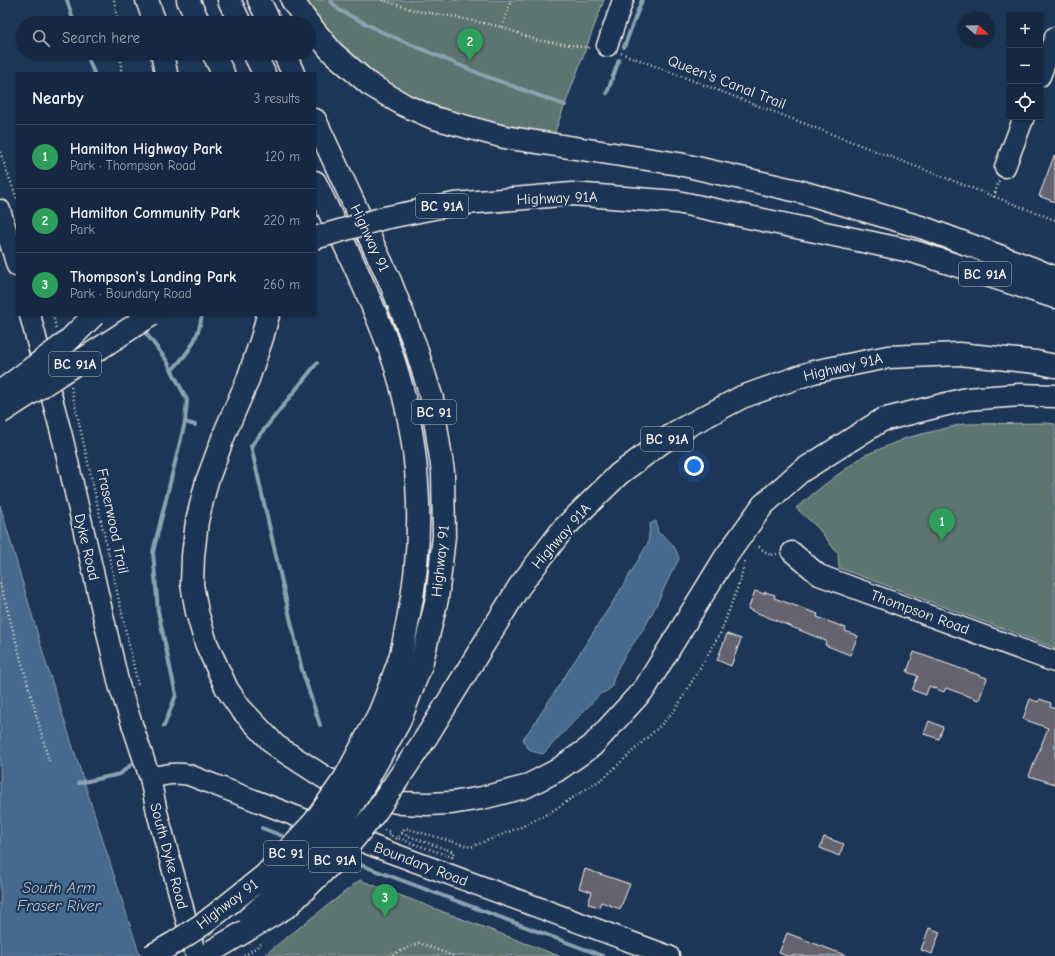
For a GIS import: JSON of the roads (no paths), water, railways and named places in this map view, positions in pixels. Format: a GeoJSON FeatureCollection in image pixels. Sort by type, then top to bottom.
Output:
{"type":"FeatureCollection","features":[{"type":"Feature","properties":{"kind":"highway"},"geometry":{"type":"LineString","coordinates":[[147,0],[153,16]]}},
{"type":"Feature","properties":{"kind":"highway"},"geometry":{"type":"LineString","coordinates":[[188,0],[196,16]]}},
{"type":"Feature","properties":{"kind":"highway"},"geometry":{"type":"LineString","coordinates":[[229,0],[237,16]]}},
{"type":"Feature","properties":{"kind":"highway"},"geometry":{"type":"LineString","coordinates":[[259,0],[267,16]]}},
{"type":"Feature","properties":{"kind":"highway"},"geometry":{"type":"LineString","coordinates":[[292,0],[304,16]]}},
{"type":"Feature","properties":{"kind":"highway"},"geometry":{"type":"LineString","coordinates":[[316,32],[332,52],[369,84],[404,105],[434,118],[504,137],[679,164],[802,192],[924,228],[1055,278]]}},
{"type":"Feature","properties":{"kind":"highway"},"geometry":{"type":"LineString","coordinates":[[163,60],[166,72]]}},
{"type":"Feature","properties":{"kind":"highway"},"geometry":{"type":"LineString","coordinates":[[216,60],[222,72]]}},
{"type":"Feature","properties":{"kind":"highway"},"geometry":{"type":"LineString","coordinates":[[258,60],[264,72]]}},
{"type":"Feature","properties":{"kind":"highway"},"geometry":{"type":"LineString","coordinates":[[287,60],[293,72]]}},
{"type":"Feature","properties":{"kind":"highway","name":"Highway 91"},"geometry":{"type":"LineString","coordinates":[[204,954],[277,893],[328,838],[357,798],[400,722],[421,665],[437,599],[444,536],[443,472],[432,399],[415,345],[390,281],[316,122]]}},
{"type":"Feature","properties":{"kind":"highway","name":"Highway 91"},"geometry":{"type":"LineString","coordinates":[[151,956],[174,944],[206,922],[265,875],[315,821],[345,778],[380,712],[400,657],[413,595],[419,525],[415,456],[405,404],[390,352],[368,296],[316,184]]}},
{"type":"Feature","properties":{"kind":"highway","name":"Highway 91A"},"geometry":{"type":"LineString","coordinates":[[316,238],[384,218],[454,204],[572,194],[677,202],[915,252],[1055,297]]}},
{"type":"Feature","properties":{"kind":"highway"},"geometry":{"type":"LineString","coordinates":[[0,392],[67,342],[93,316]]}},
{"type":"Feature","properties":{"kind":"highway","name":"BC 91A"},"geometry":{"type":"LineString","coordinates":[[0,413],[149,316]]}},
{"type":"Feature","properties":{"kind":"highway"},"geometry":{"type":"LineString","coordinates":[[268,316],[247,382],[226,430],[207,480],[197,522],[193,556],[192,584],[197,612],[206,643],[227,689],[240,708],[276,746],[327,779],[355,791],[402,803],[452,803],[482,798],[525,787],[556,772],[592,746],[645,688],[726,558],[763,505],[800,472],[882,420],[968,399],[1019,395],[1055,396]]}},
{"type":"Feature","properties":{"kind":"highway","name":"Highway 91A"},"geometry":{"type":"LineString","coordinates":[[204,954],[288,906],[344,851],[375,813],[427,736],[519,587],[563,529],[619,474],[676,432],[742,397],[806,374],[888,357],[959,354],[1036,362],[1055,366]]}},
{"type":"Feature","properties":{"kind":"street"},"geometry":{"type":"LineString","coordinates":[[607,46],[623,0]]}},
{"type":"Feature","properties":{"kind":"street"},"geometry":{"type":"LineString","coordinates":[[1043,68],[1055,37]]}},
{"type":"Feature","properties":{"kind":"street"},"geometry":{"type":"LineString","coordinates":[[1005,167],[1023,120]]}},
{"type":"Feature","properties":{"kind":"street"},"geometry":{"type":"LineString","coordinates":[[0,210],[16,263]]}},
{"type":"Feature","properties":{"kind":"street","name":"Dyke Road"},"geometry":{"type":"LineString","coordinates":[[30,316],[62,440],[119,685],[150,778]]}},
{"type":"Feature","properties":{"kind":"street","name":"Thompson Road"},"geometry":{"type":"LineString","coordinates":[[792,552],[819,575],[1055,662]]}},
{"type":"Feature","properties":{"kind":"street","name":"Boundary Road"},"geometry":{"type":"LineString","coordinates":[[150,778],[170,773],[189,775],[389,852],[669,956]]}},
{"type":"Feature","properties":{"kind":"street","name":"South Dyke Road"},"geometry":{"type":"LineString","coordinates":[[150,778],[157,812],[204,954]]}},
{"type":"Feature","properties":{"kind":"water","name":"South Arm Fraser River"},"geometry":{"type":"Polygon","coordinates":[[[0,505],[46,663],[140,956],[0,956],[0,505]]]}},
{"type":"Feature","properties":{"kind":"water"},"geometry":{"type":"Polygon","coordinates":[[[656,521],[658,533],[672,543],[679,559],[651,615],[621,662],[612,687],[600,694],[543,754],[533,751],[528,748],[523,739],[623,586],[648,543],[650,524],[656,521]]]}},
{"type":"Feature","properties":{"kind":"waterway"},"geometry":{"type":"LineString","coordinates":[[67,0],[72,16]]}},
{"type":"Feature","properties":{"kind":"waterway"},"geometry":{"type":"LineString","coordinates":[[330,0],[339,10],[384,33],[485,76],[565,105]]}},
{"type":"Feature","properties":{"kind":"waterway"},"geometry":{"type":"LineString","coordinates":[[624,47],[642,0]]}},
{"type":"Feature","properties":{"kind":"waterway"},"geometry":{"type":"LineString","coordinates":[[89,60],[94,72]]}},
{"type":"Feature","properties":{"kind":"waterway"},"geometry":{"type":"LineString","coordinates":[[607,93],[619,60]]}},
{"type":"Feature","properties":{"kind":"waterway"},"geometry":{"type":"LineString","coordinates":[[172,370],[192,345],[198,332],[202,316]]}},
{"type":"Feature","properties":{"kind":"waterway"},"geometry":{"type":"LineString","coordinates":[[142,328],[167,361],[187,400],[185,422],[153,552],[158,611],[176,695],[164,726]]}},
{"type":"Feature","properties":{"kind":"waterway"},"geometry":{"type":"LineString","coordinates":[[317,363],[251,446],[302,670],[320,725]]}},
{"type":"Feature","properties":{"kind":"waterway"},"geometry":{"type":"LineString","coordinates":[[185,422],[195,425]]}},
{"type":"Feature","properties":{"kind":"waterway"},"geometry":{"type":"LineString","coordinates":[[79,783],[120,774],[132,764]]}},
{"type":"Feature","properties":{"kind":"waterway"},"geometry":{"type":"LineString","coordinates":[[262,828],[290,839]]}},
{"type":"Feature","properties":{"kind":"waterway"},"geometry":{"type":"LineString","coordinates":[[345,859],[603,956]]}},
{"type":"Feature","properties":{"kind":"place","name":"Hamilton Community Park"},"geometry":{"type":"Point","coordinates":[470,61]}},
{"type":"Feature","properties":{"kind":"place","name":"Hamilton Highway Park"},"geometry":{"type":"Point","coordinates":[942,541]}},
{"type":"Feature","properties":{"kind":"place","name":"Thompson's Landing Park"},"geometry":{"type":"Point","coordinates":[385,917]}}]}
